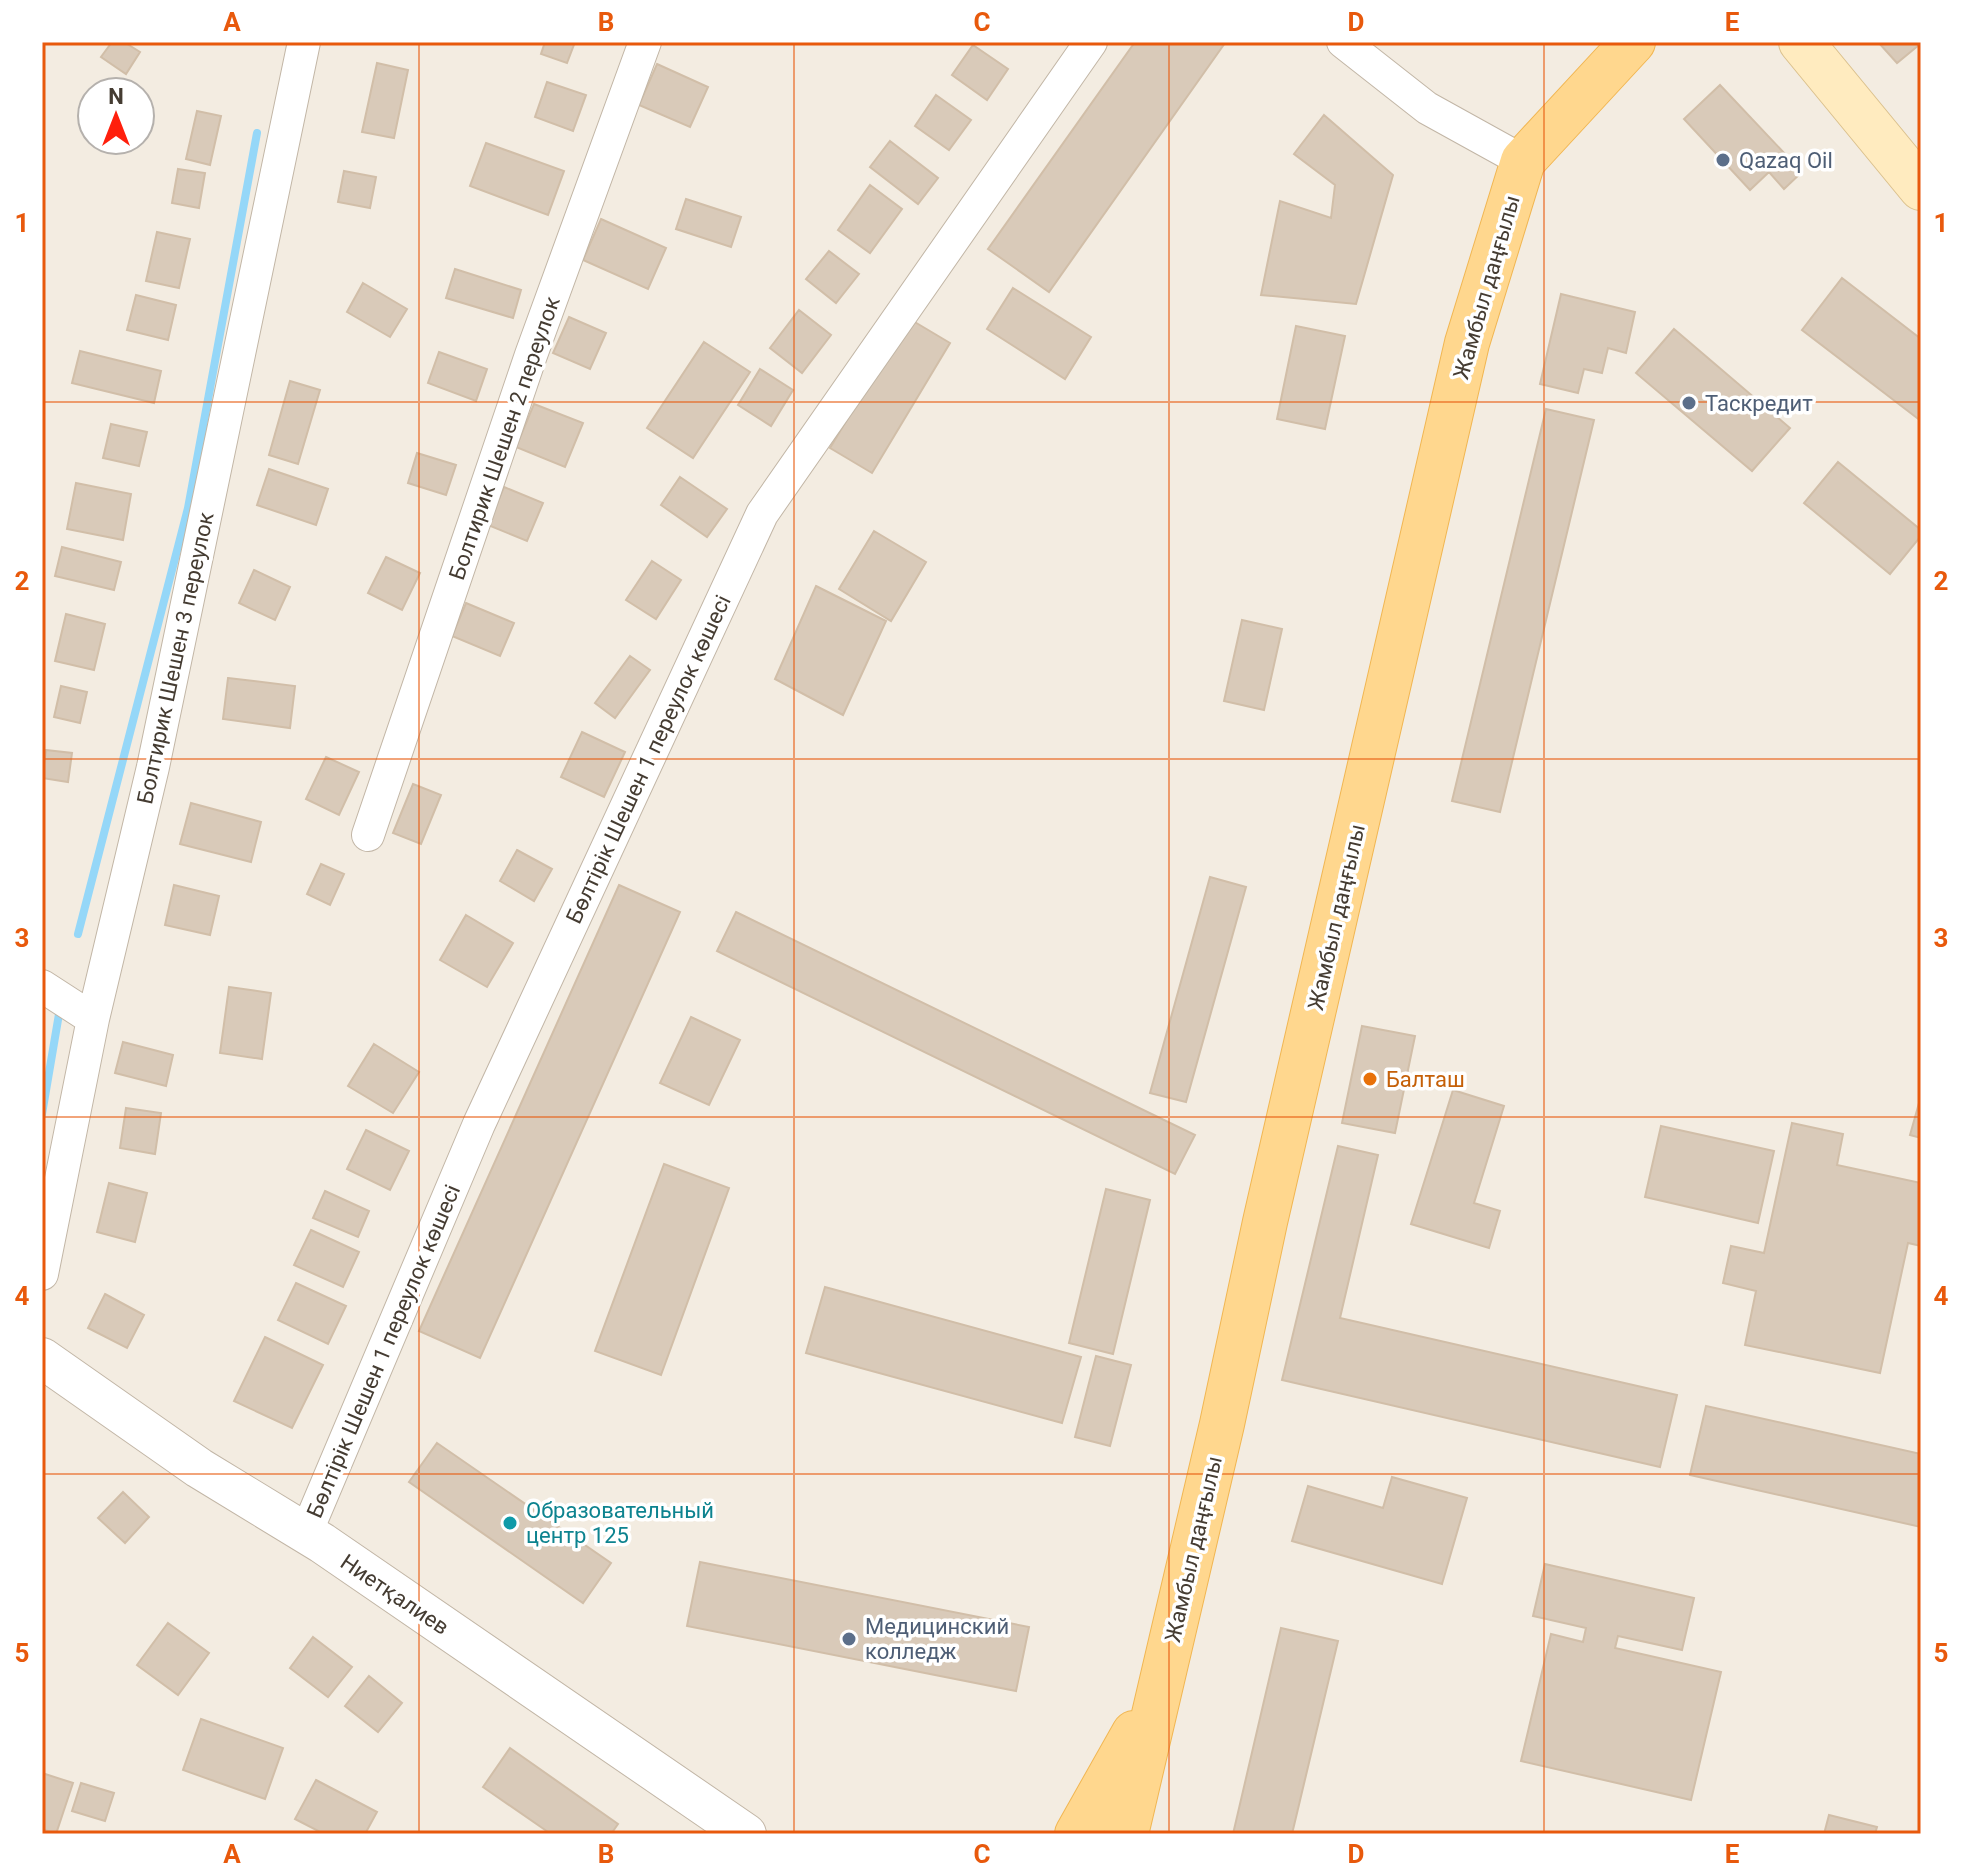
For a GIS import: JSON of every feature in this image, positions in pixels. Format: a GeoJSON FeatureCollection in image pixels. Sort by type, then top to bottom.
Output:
{"type":"FeatureCollection","features":[{"type":"Feature","properties":{"kind":"main road","name":"Жамбыл даңғылы"},"geometry":{"type":"LineString","coordinates":[[1126,1834],[1467,343],[1523,161],[1633,42]]}},
{"type":"Feature","properties":{"kind":"main road"},"geometry":{"type":"LineString","coordinates":[[1801,42],[1921,188]]}},
{"type":"Feature","properties":{"kind":"main road"},"geometry":{"type":"LineString","coordinates":[[1077,1834],[1162,1681]]}},
{"type":"Feature","properties":{"kind":"street","name":"Болтирик Шешен 3 переулок"},"geometry":{"type":"LineString","coordinates":[[42,1274],[93,1019],[153,767],[304,42]]}},
{"type":"Feature","properties":{"kind":"street","name":"Болтирик Шешен 2 переулок"},"geometry":{"type":"LineString","coordinates":[[368,835],[531,355],[645,42]]}},
{"type":"Feature","properties":{"kind":"street","name":"Бөлтірік Шешен 1 переулок көшесі"},"geometry":{"type":"LineString","coordinates":[[306,1533],[479,1124],[762,514],[1091,42]]}},
{"type":"Feature","properties":{"kind":"street"},"geometry":{"type":"LineString","coordinates":[[1343,42],[1427,108],[1523,161]]}},
{"type":"Feature","properties":{"kind":"street"},"geometry":{"type":"LineString","coordinates":[[42,986],[93,1019]]}},
{"type":"Feature","properties":{"kind":"street","name":"Ниетқалиев"},"geometry":{"type":"LineString","coordinates":[[42,1358],[199,1468],[306,1533],[746,1834]]}},
{"type":"Feature","properties":{"kind":"building"},"geometry":{"type":"Polygon","coordinates":[[[112,42],[124,42],[140,52],[126,74],[101,57],[112,42]]]}},
{"type":"Feature","properties":{"kind":"building"},"geometry":{"type":"Polygon","coordinates":[[[545,42],[575,42],[567,63],[541,54],[545,42]]]}},
{"type":"Feature","properties":{"kind":"building"},"geometry":{"type":"Polygon","coordinates":[[[1135,42],[1225,43],[1049,292],[988,249],[1135,42]]]}},
{"type":"Feature","properties":{"kind":"building"},"geometry":{"type":"Polygon","coordinates":[[[1878,42],[1916,42],[1919,45],[1897,63],[1878,42]]]}},
{"type":"Feature","properties":{"kind":"building"},"geometry":{"type":"Polygon","coordinates":[[[973,45],[1008,69],[987,100],[952,75],[973,45]]]}},
{"type":"Feature","properties":{"kind":"building"},"geometry":{"type":"Polygon","coordinates":[[[377,63],[408,70],[394,138],[362,132],[377,63]]]}},
{"type":"Feature","properties":{"kind":"building"},"geometry":{"type":"Polygon","coordinates":[[[657,64],[708,87],[690,127],[639,105],[657,64]]]}},
{"type":"Feature","properties":{"kind":"building"},"geometry":{"type":"Polygon","coordinates":[[[547,82],[586,95],[573,131],[535,117],[547,82]]]}},
{"type":"Feature","properties":{"kind":"building"},"geometry":{"type":"Polygon","coordinates":[[[1720,85],[1802,172],[1784,189],[1769,172],[1750,190],[1684,119],[1720,85]]]}},
{"type":"Feature","properties":{"kind":"building"},"geometry":{"type":"Polygon","coordinates":[[[936,95],[971,120],[949,150],[915,126],[936,95]]]}},
{"type":"Feature","properties":{"kind":"building"},"geometry":{"type":"Polygon","coordinates":[[[197,111],[221,116],[210,165],[186,159],[197,111]]]}},
{"type":"Feature","properties":{"kind":"building"},"geometry":{"type":"Polygon","coordinates":[[[1324,115],[1393,175],[1356,304],[1261,295],[1280,201],[1331,218],[1335,185],[1294,154],[1324,115]]]}},
{"type":"Feature","properties":{"kind":"building"},"geometry":{"type":"Polygon","coordinates":[[[890,141],[938,178],[918,204],[870,167],[890,141]]]}},
{"type":"Feature","properties":{"kind":"building"},"geometry":{"type":"Polygon","coordinates":[[[486,143],[564,171],[548,215],[470,186],[486,143]]]}},
{"type":"Feature","properties":{"kind":"building"},"geometry":{"type":"Polygon","coordinates":[[[178,169],[205,173],[199,208],[172,203],[178,169]]]}},
{"type":"Feature","properties":{"kind":"building"},"geometry":{"type":"Polygon","coordinates":[[[344,171],[376,177],[370,208],[338,202],[344,171]]]}},
{"type":"Feature","properties":{"kind":"building"},"geometry":{"type":"Polygon","coordinates":[[[870,185],[902,209],[870,253],[838,230],[870,185]]]}},
{"type":"Feature","properties":{"kind":"building"},"geometry":{"type":"Polygon","coordinates":[[[686,199],[741,217],[731,247],[676,229],[686,199]]]}},
{"type":"Feature","properties":{"kind":"building"},"geometry":{"type":"Polygon","coordinates":[[[601,219],[666,248],[648,289],[583,260],[601,219]]]}},
{"type":"Feature","properties":{"kind":"building"},"geometry":{"type":"Polygon","coordinates":[[[157,232],[190,239],[179,288],[146,281],[157,232]]]}},
{"type":"Feature","properties":{"kind":"building"},"geometry":{"type":"Polygon","coordinates":[[[829,251],[859,274],[836,303],[806,279],[829,251]]]}},
{"type":"Feature","properties":{"kind":"building"},"geometry":{"type":"Polygon","coordinates":[[[455,269],[521,290],[513,318],[446,298],[455,269]]]}},
{"type":"Feature","properties":{"kind":"building"},"geometry":{"type":"Polygon","coordinates":[[[1842,278],[1921,339],[1921,421],[1802,330],[1842,278]]]}},
{"type":"Feature","properties":{"kind":"building"},"geometry":{"type":"Polygon","coordinates":[[[363,283],[407,309],[390,337],[347,312],[363,283]]]}},
{"type":"Feature","properties":{"kind":"building"},"geometry":{"type":"Polygon","coordinates":[[[1013,288],[1091,337],[1065,379],[987,329],[1013,288]]]}},
{"type":"Feature","properties":{"kind":"building"},"geometry":{"type":"Polygon","coordinates":[[[1561,294],[1635,312],[1626,353],[1608,348],[1602,373],[1584,369],[1578,393],[1540,384],[1561,294]]]}},
{"type":"Feature","properties":{"kind":"building"},"geometry":{"type":"Polygon","coordinates":[[[136,295],[176,305],[168,340],[127,330],[136,295]]]}},
{"type":"Feature","properties":{"kind":"building"},"geometry":{"type":"Polygon","coordinates":[[[799,310],[831,335],[802,373],[770,348],[799,310]]]}},
{"type":"Feature","properties":{"kind":"building"},"geometry":{"type":"Polygon","coordinates":[[[569,317],[606,333],[590,369],[553,353],[569,317]]]}},
{"type":"Feature","properties":{"kind":"building"},"geometry":{"type":"Polygon","coordinates":[[[908,318],[950,343],[872,473],[830,448],[908,318]]]}},
{"type":"Feature","properties":{"kind":"building"},"geometry":{"type":"Polygon","coordinates":[[[1296,326],[1345,336],[1325,429],[1277,419],[1296,326]]]}},
{"type":"Feature","properties":{"kind":"building"},"geometry":{"type":"Polygon","coordinates":[[[1674,329],[1790,428],[1752,471],[1636,373],[1674,329]]]}},
{"type":"Feature","properties":{"kind":"building"},"geometry":{"type":"Polygon","coordinates":[[[704,342],[750,372],[693,458],[647,428],[704,342]]]}},
{"type":"Feature","properties":{"kind":"building"},"geometry":{"type":"Polygon","coordinates":[[[80,351],[161,371],[154,403],[72,383],[80,351]]]}},
{"type":"Feature","properties":{"kind":"building"},"geometry":{"type":"Polygon","coordinates":[[[439,352],[487,369],[476,401],[428,383],[439,352]]]}},
{"type":"Feature","properties":{"kind":"building"},"geometry":{"type":"Polygon","coordinates":[[[760,369],[793,390],[771,426],[738,405],[760,369]]]}},
{"type":"Feature","properties":{"kind":"building"},"geometry":{"type":"Polygon","coordinates":[[[290,381],[320,390],[298,464],[269,455],[290,381]]]}},
{"type":"Feature","properties":{"kind":"building"},"geometry":{"type":"Polygon","coordinates":[[[534,404],[583,423],[565,467],[516,447],[534,404]]]}},
{"type":"Feature","properties":{"kind":"building"},"geometry":{"type":"Polygon","coordinates":[[[1546,409],[1594,420],[1500,812],[1452,801],[1546,409]]]}},
{"type":"Feature","properties":{"kind":"building"},"geometry":{"type":"Polygon","coordinates":[[[111,424],[147,432],[139,466],[103,458],[111,424]]]}},
{"type":"Feature","properties":{"kind":"building"},"geometry":{"type":"Polygon","coordinates":[[[417,453],[456,465],[446,495],[408,483],[417,453]]]}},
{"type":"Feature","properties":{"kind":"building"},"geometry":{"type":"Polygon","coordinates":[[[1838,462],[1921,530],[1921,536],[1890,574],[1804,503],[1838,462]]]}},
{"type":"Feature","properties":{"kind":"building"},"geometry":{"type":"Polygon","coordinates":[[[269,469],[328,489],[316,525],[257,505],[269,469]]]}},
{"type":"Feature","properties":{"kind":"building"},"geometry":{"type":"Polygon","coordinates":[[[680,477],[727,509],[707,537],[661,505],[680,477]]]}},
{"type":"Feature","properties":{"kind":"building"},"geometry":{"type":"Polygon","coordinates":[[[76,483],[131,494],[123,540],[67,529],[76,483]]]}},
{"type":"Feature","properties":{"kind":"building"},"geometry":{"type":"Polygon","coordinates":[[[504,487],[543,503],[527,541],[488,525],[504,487]]]}},
{"type":"Feature","properties":{"kind":"building"},"geometry":{"type":"Polygon","coordinates":[[[874,531],[926,562],[891,621],[839,589],[874,531]]]}},
{"type":"Feature","properties":{"kind":"building"},"geometry":{"type":"Polygon","coordinates":[[[62,547],[121,562],[114,590],[55,576],[62,547]]]}},
{"type":"Feature","properties":{"kind":"building"},"geometry":{"type":"Polygon","coordinates":[[[386,557],[420,573],[402,610],[368,593],[386,557]]]}},
{"type":"Feature","properties":{"kind":"building"},"geometry":{"type":"Polygon","coordinates":[[[652,561],[681,580],[656,619],[626,600],[652,561]]]}},
{"type":"Feature","properties":{"kind":"building"},"geometry":{"type":"Polygon","coordinates":[[[254,570],[290,587],[275,620],[239,603],[254,570]]]}},
{"type":"Feature","properties":{"kind":"building"},"geometry":{"type":"Polygon","coordinates":[[[816,586],[886,621],[843,715],[775,679],[816,586]]]}},
{"type":"Feature","properties":{"kind":"building"},"geometry":{"type":"Polygon","coordinates":[[[466,603],[514,623],[500,656],[452,636],[466,603]]]}},
{"type":"Feature","properties":{"kind":"building"},"geometry":{"type":"Polygon","coordinates":[[[66,614],[105,624],[94,670],[55,661],[66,614]]]}},
{"type":"Feature","properties":{"kind":"building"},"geometry":{"type":"Polygon","coordinates":[[[1242,620],[1282,629],[1264,710],[1224,701],[1242,620]]]}},
{"type":"Feature","properties":{"kind":"building"},"geometry":{"type":"Polygon","coordinates":[[[630,656],[650,670],[615,718],[595,703],[630,656]]]}},
{"type":"Feature","properties":{"kind":"building"},"geometry":{"type":"Polygon","coordinates":[[[228,678],[295,686],[290,728],[223,719],[228,678]]]}},
{"type":"Feature","properties":{"kind":"building"},"geometry":{"type":"Polygon","coordinates":[[[61,686],[87,692],[80,723],[54,717],[61,686]]]}},
{"type":"Feature","properties":{"kind":"building"},"geometry":{"type":"Polygon","coordinates":[[[582,732],[625,752],[604,797],[561,777],[582,732]]]}},
{"type":"Feature","properties":{"kind":"building"},"geometry":{"type":"Polygon","coordinates":[[[46,750],[72,753],[68,782],[42,778],[46,750]]]}},
{"type":"Feature","properties":{"kind":"building"},"geometry":{"type":"Polygon","coordinates":[[[326,757],[359,772],[339,815],[306,799],[326,757]]]}},
{"type":"Feature","properties":{"kind":"building"},"geometry":{"type":"Polygon","coordinates":[[[413,784],[441,795],[421,844],[393,833],[413,784]]]}},
{"type":"Feature","properties":{"kind":"building"},"geometry":{"type":"Polygon","coordinates":[[[191,803],[261,822],[251,862],[180,844],[191,803]]]}},
{"type":"Feature","properties":{"kind":"building"},"geometry":{"type":"Polygon","coordinates":[[[517,850],[552,869],[534,901],[500,881],[517,850]]]}},
{"type":"Feature","properties":{"kind":"building"},"geometry":{"type":"Polygon","coordinates":[[[321,864],[344,874],[330,905],[307,894],[321,864]]]}},
{"type":"Feature","properties":{"kind":"building"},"geometry":{"type":"Polygon","coordinates":[[[1210,877],[1246,887],[1186,1102],[1150,1093],[1210,877]]]}},
{"type":"Feature","properties":{"kind":"building"},"geometry":{"type":"Polygon","coordinates":[[[174,885],[219,896],[210,935],[165,925],[174,885]]]}},
{"type":"Feature","properties":{"kind":"building"},"geometry":{"type":"Polygon","coordinates":[[[619,885],[680,912],[480,1358],[419,1331],[619,885]]]}},
{"type":"Feature","properties":{"kind":"building"},"geometry":{"type":"Polygon","coordinates":[[[736,912],[1195,1135],[1175,1174],[717,951],[736,912]]]}},
{"type":"Feature","properties":{"kind":"building"},"geometry":{"type":"Polygon","coordinates":[[[466,915],[513,943],[487,987],[440,960],[466,915]]]}},
{"type":"Feature","properties":{"kind":"building"},"geometry":{"type":"Polygon","coordinates":[[[229,987],[271,993],[262,1059],[220,1053],[229,987]]]}},
{"type":"Feature","properties":{"kind":"building"},"geometry":{"type":"Polygon","coordinates":[[[691,1017],[740,1040],[709,1105],[660,1083],[691,1017]]]}},
{"type":"Feature","properties":{"kind":"building"},"geometry":{"type":"Polygon","coordinates":[[[1362,1026],[1415,1036],[1395,1133],[1342,1123],[1362,1026]]]}},
{"type":"Feature","properties":{"kind":"building"},"geometry":{"type":"Polygon","coordinates":[[[123,1042],[173,1055],[166,1086],[115,1073],[123,1042]]]}},
{"type":"Feature","properties":{"kind":"building"},"geometry":{"type":"Polygon","coordinates":[[[374,1044],[419,1072],[393,1113],[348,1086],[374,1044]]]}},
{"type":"Feature","properties":{"kind":"building"},"geometry":{"type":"Polygon","coordinates":[[[1453,1090],[1504,1106],[1474,1203],[1500,1211],[1489,1248],[1411,1224],[1453,1090]]]}},
{"type":"Feature","properties":{"kind":"building"},"geometry":{"type":"Polygon","coordinates":[[[1921,1096],[1921,1138],[1910,1135],[1921,1096]]]}},
{"type":"Feature","properties":{"kind":"building"},"geometry":{"type":"Polygon","coordinates":[[[126,1108],[161,1113],[155,1154],[120,1148],[126,1108]]]}},
{"type":"Feature","properties":{"kind":"building"},"geometry":{"type":"Polygon","coordinates":[[[1792,1123],[1843,1134],[1837,1165],[1921,1183],[1921,1246],[1908,1243],[1880,1373],[1745,1345],[1756,1291],[1723,1283],[1731,1246],[1764,1253],[1792,1123]]]}},
{"type":"Feature","properties":{"kind":"building"},"geometry":{"type":"Polygon","coordinates":[[[1661,1126],[1774,1151],[1758,1223],[1645,1197],[1661,1126]]]}},
{"type":"Feature","properties":{"kind":"building"},"geometry":{"type":"Polygon","coordinates":[[[366,1130],[409,1151],[390,1190],[347,1169],[366,1130]]]}},
{"type":"Feature","properties":{"kind":"building"},"geometry":{"type":"Polygon","coordinates":[[[1338,1146],[1378,1155],[1340,1318],[1677,1395],[1660,1467],[1282,1380],[1338,1146]]]}},
{"type":"Feature","properties":{"kind":"building"},"geometry":{"type":"Polygon","coordinates":[[[664,1164],[729,1188],[661,1375],[595,1351],[664,1164]]]}},
{"type":"Feature","properties":{"kind":"building"},"geometry":{"type":"Polygon","coordinates":[[[109,1183],[147,1193],[135,1242],[97,1232],[109,1183]]]}},
{"type":"Feature","properties":{"kind":"building"},"geometry":{"type":"Polygon","coordinates":[[[1106,1189],[1150,1200],[1113,1354],[1069,1343],[1106,1189]]]}},
{"type":"Feature","properties":{"kind":"building"},"geometry":{"type":"Polygon","coordinates":[[[325,1191],[369,1211],[358,1237],[313,1218],[325,1191]]]}},
{"type":"Feature","properties":{"kind":"building"},"geometry":{"type":"Polygon","coordinates":[[[311,1230],[359,1252],[343,1287],[294,1265],[311,1230]]]}},
{"type":"Feature","properties":{"kind":"building"},"geometry":{"type":"Polygon","coordinates":[[[296,1283],[346,1306],[328,1344],[278,1320],[296,1283]]]}},
{"type":"Feature","properties":{"kind":"building"},"geometry":{"type":"Polygon","coordinates":[[[825,1287],[1081,1357],[1062,1423],[806,1353],[825,1287]]]}},
{"type":"Feature","properties":{"kind":"building"},"geometry":{"type":"Polygon","coordinates":[[[105,1294],[144,1315],[127,1348],[88,1328],[105,1294]]]}},
{"type":"Feature","properties":{"kind":"building"},"geometry":{"type":"Polygon","coordinates":[[[265,1337],[323,1365],[292,1428],[234,1401],[265,1337]]]}},
{"type":"Feature","properties":{"kind":"building"},"geometry":{"type":"Polygon","coordinates":[[[1096,1356],[1131,1365],[1110,1446],[1075,1437],[1096,1356]]]}},
{"type":"Feature","properties":{"kind":"building"},"geometry":{"type":"Polygon","coordinates":[[[1706,1406],[1921,1454],[1921,1527],[1690,1475],[1706,1406]]]}},
{"type":"Feature","properties":{"kind":"building","name":"Образовательный центр 125"},"geometry":{"type":"Polygon","coordinates":[[[437,1443],[611,1563],[583,1603],[409,1482],[437,1443]]]}},
{"type":"Feature","properties":{"kind":"building"},"geometry":{"type":"Polygon","coordinates":[[[1392,1477],[1467,1498],[1442,1584],[1292,1541],[1308,1486],[1383,1508],[1392,1477]]]}},
{"type":"Feature","properties":{"kind":"building"},"geometry":{"type":"Polygon","coordinates":[[[123,1492],[149,1517],[125,1543],[98,1518],[123,1492]]]}},
{"type":"Feature","properties":{"kind":"building"},"geometry":{"type":"Polygon","coordinates":[[[700,1562],[1029,1627],[1016,1691],[687,1626],[700,1562]]]}},
{"type":"Feature","properties":{"kind":"building"},"geometry":{"type":"Polygon","coordinates":[[[1545,1564],[1694,1598],[1682,1650],[1618,1636],[1615,1648],[1721,1672],[1691,1800],[1521,1761],[1551,1634],[1583,1642],[1586,1628],[1533,1616],[1545,1564]]]}},
{"type":"Feature","properties":{"kind":"building"},"geometry":{"type":"Polygon","coordinates":[[[168,1623],[209,1653],[178,1695],[137,1665],[168,1623]]]}},
{"type":"Feature","properties":{"kind":"building"},"geometry":{"type":"Polygon","coordinates":[[[1281,1628],[1338,1641],[1292,1834],[1233,1834],[1281,1628]]]}},
{"type":"Feature","properties":{"kind":"building"},"geometry":{"type":"Polygon","coordinates":[[[313,1637],[352,1667],[328,1697],[290,1668],[313,1637]]]}},
{"type":"Feature","properties":{"kind":"building"},"geometry":{"type":"Polygon","coordinates":[[[369,1676],[402,1703],[378,1732],[345,1706],[369,1676]]]}},
{"type":"Feature","properties":{"kind":"building"},"geometry":{"type":"Polygon","coordinates":[[[201,1719],[283,1748],[265,1799],[183,1770],[201,1719]]]}},
{"type":"Feature","properties":{"kind":"building"},"geometry":{"type":"Polygon","coordinates":[[[510,1748],[618,1824],[611,1834],[551,1834],[483,1787],[510,1748]]]}},
{"type":"Feature","properties":{"kind":"building"},"geometry":{"type":"Polygon","coordinates":[[[42,1773],[73,1783],[56,1834],[42,1829],[42,1773]]]}},
{"type":"Feature","properties":{"kind":"building"},"geometry":{"type":"Polygon","coordinates":[[[316,1780],[377,1812],[365,1834],[324,1834],[295,1819],[316,1780]]]}},
{"type":"Feature","properties":{"kind":"building"},"geometry":{"type":"Polygon","coordinates":[[[81,1783],[114,1793],[105,1821],[72,1811],[81,1783]]]}},
{"type":"Feature","properties":{"kind":"building"},"geometry":{"type":"Polygon","coordinates":[[[1829,1815],[1877,1827],[1875,1834],[1824,1834],[1829,1815]]]}},
{"type":"Feature","properties":{"kind":"waterway"},"geometry":{"type":"LineString","coordinates":[[78,934],[188,508],[257,133]]}},
{"type":"Feature","properties":{"kind":"waterway"},"geometry":{"type":"LineString","coordinates":[[42,1114],[59,1014]]}},
{"type":"Feature","properties":{"kind":"place","name":"Qazaq Oil"},"geometry":{"type":"Point","coordinates":[1723,160]}},
{"type":"Feature","properties":{"kind":"place","name":"Таскредит"},"geometry":{"type":"Point","coordinates":[1689,403]}},
{"type":"Feature","properties":{"kind":"place","name":"Балташ"},"geometry":{"type":"Point","coordinates":[1370,1079]}},
{"type":"Feature","properties":{"kind":"place","name":"Образовательный центр 125"},"geometry":{"type":"Point","coordinates":[510,1523]}},
{"type":"Feature","properties":{"kind":"place","name":"Медицинский колледж"},"geometry":{"type":"Point","coordinates":[849,1639]}}]}
